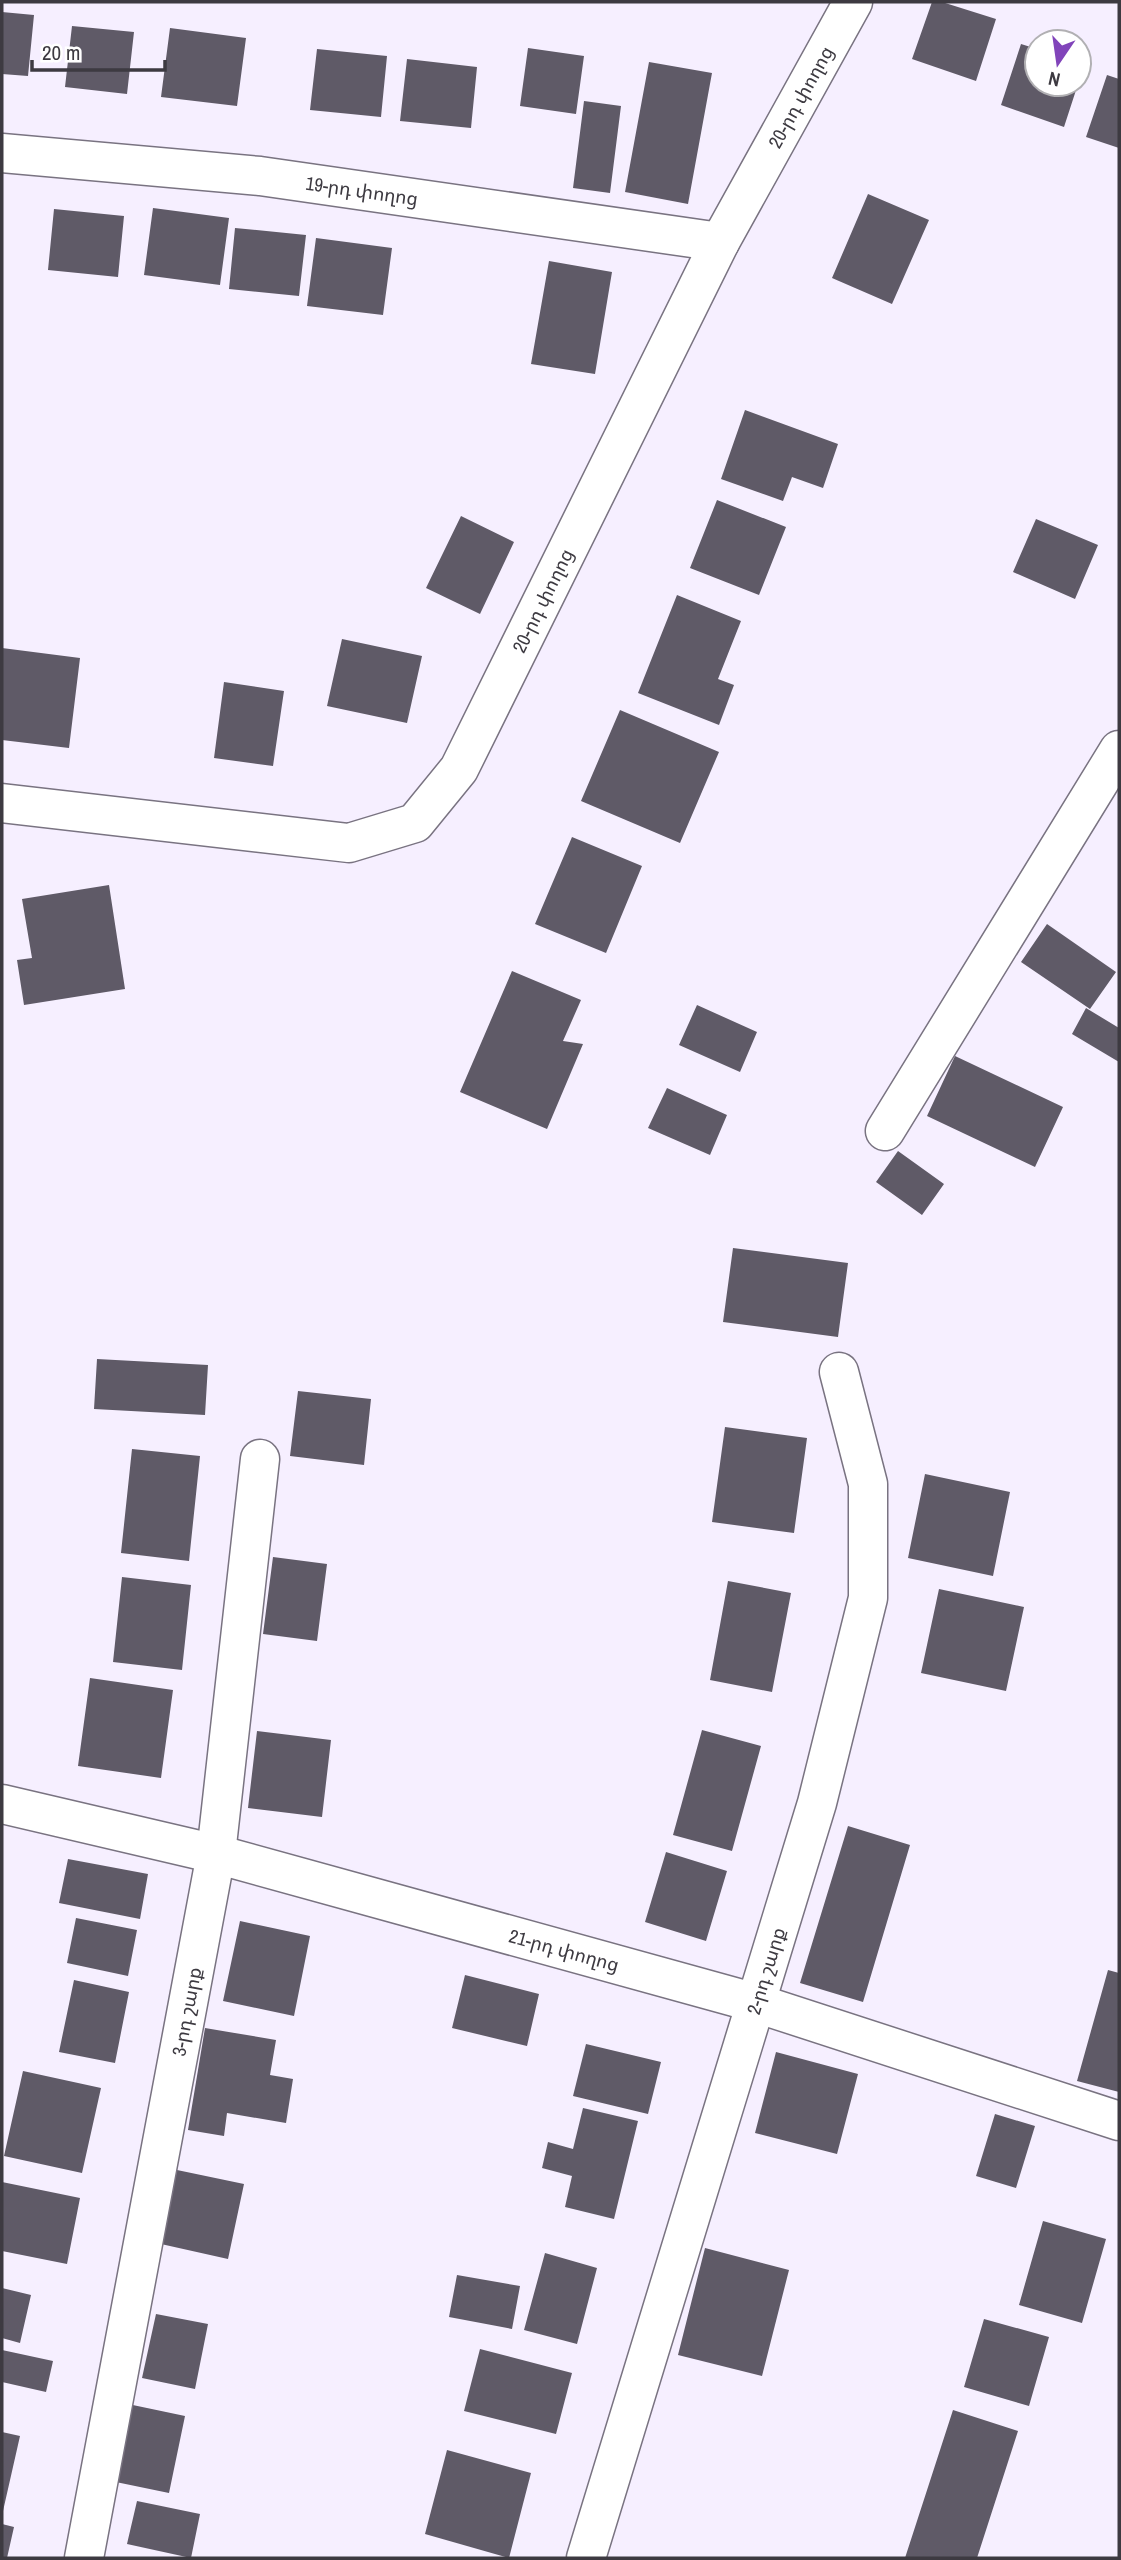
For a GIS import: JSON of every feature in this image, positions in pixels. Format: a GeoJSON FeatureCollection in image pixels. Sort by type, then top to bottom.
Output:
{"type":"FeatureCollection","features":[{"type":"Feature","properties":{"kind":"street","name":"20-րդ փողոց"},"geometry":{"type":"LineString","coordinates":[[2,803],[349,843],[415,823],[459,769],[720,242],[853,2]]}},
{"type":"Feature","properties":{"kind":"street","name":"19-րդ փողոց"},"geometry":{"type":"LineString","coordinates":[[2,153],[260,176],[720,242]]}},
{"type":"Feature","properties":{"kind":"street"},"geometry":{"type":"LineString","coordinates":[[885,1131],[1119,750]]}},
{"type":"Feature","properties":{"kind":"street","name":"2-րդ շարք"},"geometry":{"type":"LineString","coordinates":[[586,2558],[817,1803],[868,1598],[868,1484],[839,1372]]}},
{"type":"Feature","properties":{"kind":"street","name":"3-րդ շարք"},"geometry":{"type":"LineString","coordinates":[[84,2558],[216,1854],[260,1459]]}},
{"type":"Feature","properties":{"kind":"street","name":"21-րդ փողոց"},"geometry":{"type":"LineString","coordinates":[[2,1804],[216,1854],[756,2003],[1119,2121]]}},
{"type":"Feature","properties":{"kind":"building"},"geometry":{"type":"Polygon","coordinates":[[[932,2],[942,2],[996,19],[976,81],[912,59],[932,2]]]}},
{"type":"Feature","properties":{"kind":"building"},"geometry":{"type":"Polygon","coordinates":[[[2,12],[34,15],[28,76],[2,74],[2,12]]]}},
{"type":"Feature","properties":{"kind":"building"},"geometry":{"type":"Polygon","coordinates":[[[72,26],[134,32],[127,94],[65,87],[72,26]]]}},
{"type":"Feature","properties":{"kind":"building"},"geometry":{"type":"Polygon","coordinates":[[[170,28],[246,38],[237,106],[161,97],[170,28]]]}},
{"type":"Feature","properties":{"kind":"building"},"geometry":{"type":"Polygon","coordinates":[[[1021,44],[1023,98],[1073,98],[1064,127],[1001,105],[1021,44]]]}},
{"type":"Feature","properties":{"kind":"building"},"geometry":{"type":"Polygon","coordinates":[[[528,48],[584,56],[576,114],[520,106],[528,48]]]}},
{"type":"Feature","properties":{"kind":"building"},"geometry":{"type":"Polygon","coordinates":[[[317,49],[387,56],[381,117],[310,110],[317,49]]]}},
{"type":"Feature","properties":{"kind":"building"},"geometry":{"type":"Polygon","coordinates":[[[407,59],[477,67],[471,128],[400,121],[407,59]]]}},
{"type":"Feature","properties":{"kind":"building"},"geometry":{"type":"Polygon","coordinates":[[[649,62],[712,73],[688,204],[625,192],[649,62]]]}},
{"type":"Feature","properties":{"kind":"building"},"geometry":{"type":"Polygon","coordinates":[[[1107,75],[1119,79],[1119,148],[1086,137],[1107,75]]]}},
{"type":"Feature","properties":{"kind":"building"},"geometry":{"type":"Polygon","coordinates":[[[584,101],[621,106],[610,193],[573,188],[584,101]]]}},
{"type":"Feature","properties":{"kind":"building"},"geometry":{"type":"Polygon","coordinates":[[[868,194],[929,220],[892,304],[832,278],[868,194]]]}},
{"type":"Feature","properties":{"kind":"building"},"geometry":{"type":"Polygon","coordinates":[[[153,208],[229,218],[220,285],[144,275],[153,208]]]}},
{"type":"Feature","properties":{"kind":"building"},"geometry":{"type":"Polygon","coordinates":[[[54,209],[124,216],[118,277],[48,270],[54,209]]]}},
{"type":"Feature","properties":{"kind":"building"},"geometry":{"type":"Polygon","coordinates":[[[235,228],[306,235],[299,296],[229,289],[235,228]]]}},
{"type":"Feature","properties":{"kind":"building"},"geometry":{"type":"Polygon","coordinates":[[[316,238],[392,248],[383,315],[307,306],[316,238]]]}},
{"type":"Feature","properties":{"kind":"building"},"geometry":{"type":"Polygon","coordinates":[[[549,261],[612,272],[595,374],[531,364],[549,261]]]}},
{"type":"Feature","properties":{"kind":"building"},"geometry":{"type":"Polygon","coordinates":[[[745,410],[838,444],[823,488],[792,477],[783,501],[721,479],[745,410]]]}},
{"type":"Feature","properties":{"kind":"building"},"geometry":{"type":"Polygon","coordinates":[[[717,500],[786,527],[759,595],[690,568],[717,500]]]}},
{"type":"Feature","properties":{"kind":"building"},"geometry":{"type":"Polygon","coordinates":[[[461,516],[514,542],[480,614],[426,588],[461,516]]]}},
{"type":"Feature","properties":{"kind":"building"},"geometry":{"type":"Polygon","coordinates":[[[1036,519],[1098,545],[1075,599],[1013,572],[1036,519]]]}},
{"type":"Feature","properties":{"kind":"building"},"geometry":{"type":"Polygon","coordinates":[[[677,595],[741,621],[718,679],[734,685],[719,725],[638,693],[677,595]]]}},
{"type":"Feature","properties":{"kind":"building"},"geometry":{"type":"Polygon","coordinates":[[[342,639],[422,656],[407,723],[327,706],[342,639]]]}},
{"type":"Feature","properties":{"kind":"building"},"geometry":{"type":"Polygon","coordinates":[[[2,648],[80,658],[69,748],[2,740],[2,648]]]}},
{"type":"Feature","properties":{"kind":"building"},"geometry":{"type":"Polygon","coordinates":[[[224,682],[284,691],[273,766],[214,758],[224,682]]]}},
{"type":"Feature","properties":{"kind":"building"},"geometry":{"type":"Polygon","coordinates":[[[620,710],[719,752],[680,843],[581,801],[620,710]]]}},
{"type":"Feature","properties":{"kind":"building"},"geometry":{"type":"Polygon","coordinates":[[[572,837],[642,866],[606,953],[535,924],[572,837]]]}},
{"type":"Feature","properties":{"kind":"building"},"geometry":{"type":"Polygon","coordinates":[[[109,885],[125,989],[24,1005],[17,960],[32,958],[22,899],[109,885]]]}},
{"type":"Feature","properties":{"kind":"building"},"geometry":{"type":"Polygon","coordinates":[[[1047,924],[1116,972],[1090,1009],[1021,962],[1047,924]]]}},
{"type":"Feature","properties":{"kind":"building"},"geometry":{"type":"Polygon","coordinates":[[[512,971],[581,1000],[563,1041],[583,1044],[547,1129],[460,1092],[512,971]]]}},
{"type":"Feature","properties":{"kind":"building"},"geometry":{"type":"Polygon","coordinates":[[[697,1005],[757,1032],[740,1072],[679,1045],[697,1005]]]}},
{"type":"Feature","properties":{"kind":"building"},"geometry":{"type":"Polygon","coordinates":[[[1086,1008],[1119,1028],[1119,1062],[1072,1034],[1086,1008]]]}},
{"type":"Feature","properties":{"kind":"building"},"geometry":{"type":"Polygon","coordinates":[[[955,1056],[1063,1107],[1035,1167],[927,1116],[955,1056]]]}},
{"type":"Feature","properties":{"kind":"building"},"geometry":{"type":"Polygon","coordinates":[[[667,1088],[727,1115],[710,1155],[648,1128],[667,1088]]]}},
{"type":"Feature","properties":{"kind":"building"},"geometry":{"type":"Polygon","coordinates":[[[898,1151],[944,1184],[922,1215],[876,1182],[898,1151]]]}},
{"type":"Feature","properties":{"kind":"building"},"geometry":{"type":"Polygon","coordinates":[[[733,1248],[848,1263],[838,1337],[723,1322],[733,1248]]]}},
{"type":"Feature","properties":{"kind":"building"},"geometry":{"type":"Polygon","coordinates":[[[97,1359],[208,1365],[205,1415],[94,1409],[97,1359]]]}},
{"type":"Feature","properties":{"kind":"building"},"geometry":{"type":"Polygon","coordinates":[[[298,1391],[371,1399],[364,1465],[290,1456],[298,1391]]]}},
{"type":"Feature","properties":{"kind":"building"},"geometry":{"type":"Polygon","coordinates":[[[725,1427],[807,1438],[794,1533],[712,1522],[725,1427]]]}},
{"type":"Feature","properties":{"kind":"building"},"geometry":{"type":"Polygon","coordinates":[[[132,1449],[200,1456],[189,1561],[121,1553],[132,1449]]]}},
{"type":"Feature","properties":{"kind":"building"},"geometry":{"type":"Polygon","coordinates":[[[925,1474],[1010,1492],[993,1576],[908,1558],[925,1474]]]}},
{"type":"Feature","properties":{"kind":"building"},"geometry":{"type":"Polygon","coordinates":[[[273,1557],[327,1564],[317,1641],[263,1634],[273,1557]]]}},
{"type":"Feature","properties":{"kind":"building"},"geometry":{"type":"Polygon","coordinates":[[[122,1577],[191,1585],[182,1670],[113,1662],[122,1577]]]}},
{"type":"Feature","properties":{"kind":"building"},"geometry":{"type":"Polygon","coordinates":[[[728,1581],[791,1593],[772,1692],[710,1680],[728,1581]]]}},
{"type":"Feature","properties":{"kind":"building"},"geometry":{"type":"Polygon","coordinates":[[[939,1589],[1024,1607],[1006,1691],[921,1673],[939,1589]]]}},
{"type":"Feature","properties":{"kind":"building"},"geometry":{"type":"Polygon","coordinates":[[[90,1678],[173,1690],[161,1778],[78,1766],[90,1678]]]}},
{"type":"Feature","properties":{"kind":"building"},"geometry":{"type":"Polygon","coordinates":[[[702,1730],[761,1746],[732,1851],[673,1835],[702,1730]]]}},
{"type":"Feature","properties":{"kind":"building"},"geometry":{"type":"Polygon","coordinates":[[[257,1731],[331,1740],[322,1817],[248,1808],[257,1731]]]}},
{"type":"Feature","properties":{"kind":"building"},"geometry":{"type":"Polygon","coordinates":[[[848,1826],[910,1845],[863,2002],[800,1983],[848,1826]]]}},
{"type":"Feature","properties":{"kind":"building"},"geometry":{"type":"Polygon","coordinates":[[[666,1852],[727,1871],[706,1941],[645,1922],[666,1852]]]}},
{"type":"Feature","properties":{"kind":"building"},"geometry":{"type":"Polygon","coordinates":[[[68,1859],[148,1874],[140,1919],[59,1903],[68,1859]]]}},
{"type":"Feature","properties":{"kind":"building"},"geometry":{"type":"Polygon","coordinates":[[[76,1918],[137,1930],[128,1976],[67,1963],[76,1918]]]}},
{"type":"Feature","properties":{"kind":"building"},"geometry":{"type":"Polygon","coordinates":[[[240,1921],[310,1936],[294,2016],[223,2001],[240,1921]]]}},
{"type":"Feature","properties":{"kind":"building"},"geometry":{"type":"Polygon","coordinates":[[[1108,1970],[1119,1973],[1119,2092],[1077,2081],[1108,1970]]]}},
{"type":"Feature","properties":{"kind":"building"},"geometry":{"type":"Polygon","coordinates":[[[465,1975],[539,1994],[527,2046],[452,2028],[465,1975]]]}},
{"type":"Feature","properties":{"kind":"building"},"geometry":{"type":"Polygon","coordinates":[[[74,1980],[129,1992],[115,2063],[59,2052],[74,1980]]]}},
{"type":"Feature","properties":{"kind":"building"},"geometry":{"type":"Polygon","coordinates":[[[205,2028],[276,2040],[270,2075],[293,2079],[286,2123],[227,2113],[224,2136],[188,2130],[205,2028]]]}},
{"type":"Feature","properties":{"kind":"building"},"geometry":{"type":"Polygon","coordinates":[[[586,2044],[661,2062],[648,2114],[573,2096],[586,2044]]]}},
{"type":"Feature","properties":{"kind":"building"},"geometry":{"type":"Polygon","coordinates":[[[776,2052],[858,2074],[837,2154],[755,2133],[776,2052]]]}},
{"type":"Feature","properties":{"kind":"building"},"geometry":{"type":"Polygon","coordinates":[[[23,2071],[101,2088],[82,2173],[4,2156],[23,2071]]]}},
{"type":"Feature","properties":{"kind":"building"},"geometry":{"type":"Polygon","coordinates":[[[583,2108],[638,2121],[614,2219],[565,2207],[572,2176],[542,2168],[548,2142],[573,2149],[583,2108]]]}},
{"type":"Feature","properties":{"kind":"building"},"geometry":{"type":"Polygon","coordinates":[[[995,2114],[1035,2126],[1016,2188],[976,2176],[995,2114]]]}},
{"type":"Feature","properties":{"kind":"building"},"geometry":{"type":"Polygon","coordinates":[[[177,2170],[244,2184],[228,2259],[161,2244],[177,2170]]]}},
{"type":"Feature","properties":{"kind":"building"},"geometry":{"type":"Polygon","coordinates":[[[2,2182],[80,2198],[67,2264],[2,2251],[2,2182]]]}},
{"type":"Feature","properties":{"kind":"building"},"geometry":{"type":"Polygon","coordinates":[[[1043,2221],[1106,2239],[1082,2323],[1019,2305],[1043,2221]]]}},
{"type":"Feature","properties":{"kind":"building"},"geometry":{"type":"Polygon","coordinates":[[[705,2248],[789,2270],[762,2376],[678,2355],[705,2248]]]}},
{"type":"Feature","properties":{"kind":"building"},"geometry":{"type":"Polygon","coordinates":[[[545,2253],[597,2268],[577,2344],[524,2330],[545,2253]]]}},
{"type":"Feature","properties":{"kind":"building"},"geometry":{"type":"Polygon","coordinates":[[[457,2275],[520,2286],[512,2329],[449,2317],[457,2275]]]}},
{"type":"Feature","properties":{"kind":"building"},"geometry":{"type":"Polygon","coordinates":[[[2,2288],[31,2295],[20,2343],[2,2338],[2,2288]]]}},
{"type":"Feature","properties":{"kind":"building"},"geometry":{"type":"Polygon","coordinates":[[[156,2314],[208,2324],[195,2389],[142,2378],[156,2314]]]}},
{"type":"Feature","properties":{"kind":"building"},"geometry":{"type":"Polygon","coordinates":[[[984,2319],[1049,2337],[1029,2406],[964,2387],[984,2319]]]}},
{"type":"Feature","properties":{"kind":"building"},"geometry":{"type":"Polygon","coordinates":[[[480,2349],[572,2373],[556,2434],[464,2411],[480,2349]]]}},
{"type":"Feature","properties":{"kind":"building"},"geometry":{"type":"Polygon","coordinates":[[[2,2350],[53,2361],[46,2392],[2,2382],[2,2350]]]}},
{"type":"Feature","properties":{"kind":"building"},"geometry":{"type":"Polygon","coordinates":[[[128,2404],[185,2416],[169,2493],[111,2481],[128,2404]]]}},
{"type":"Feature","properties":{"kind":"building"},"geometry":{"type":"Polygon","coordinates":[[[953,2410],[1018,2431],[977,2558],[905,2558],[953,2410]]]}},
{"type":"Feature","properties":{"kind":"building"},"geometry":{"type":"Polygon","coordinates":[[[2,2432],[20,2436],[3,2511],[2,2511],[2,2432]]]}},
{"type":"Feature","properties":{"kind":"building"},"geometry":{"type":"Polygon","coordinates":[[[447,2450],[531,2473],[509,2558],[425,2534],[447,2450]]]}},
{"type":"Feature","properties":{"kind":"building"},"geometry":{"type":"Polygon","coordinates":[[[137,2501],[200,2514],[191,2558],[127,2544],[137,2501]]]}},
{"type":"Feature","properties":{"kind":"building"},"geometry":{"type":"Polygon","coordinates":[[[2,2524],[14,2527],[7,2558],[2,2558],[2,2524]]]}}]}
